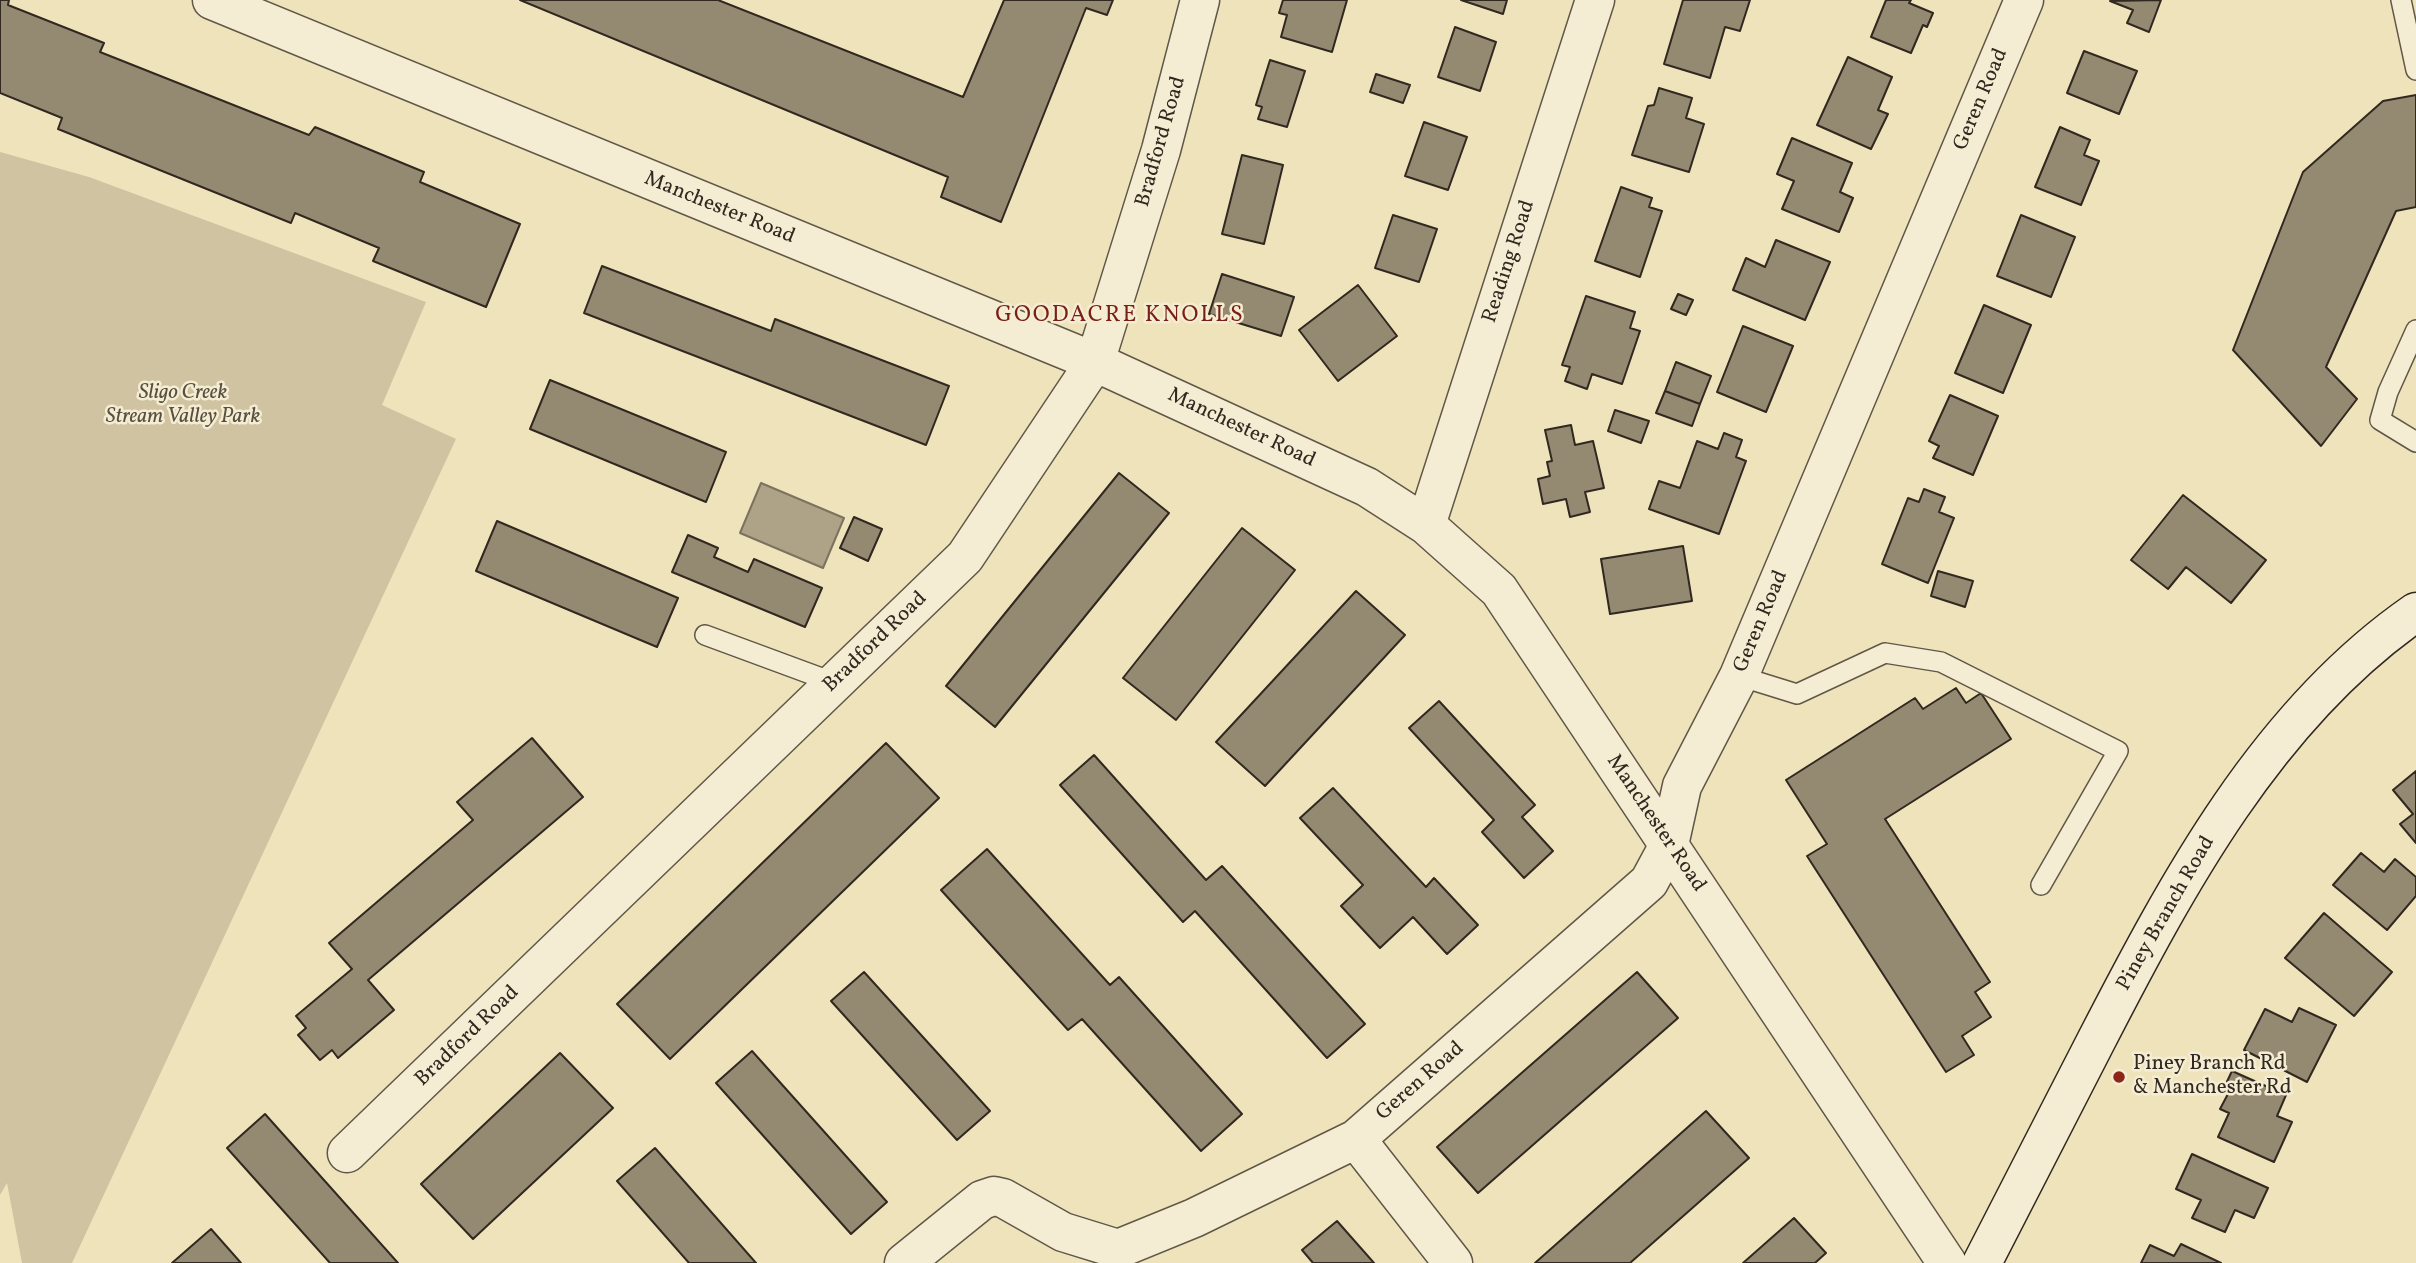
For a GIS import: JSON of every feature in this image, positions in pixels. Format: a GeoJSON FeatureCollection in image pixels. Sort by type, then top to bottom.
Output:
{"type":"FeatureCollection","features":[{"type":"Feature","properties":{"kind":"street","name":"Manchester Road"},"geometry":{"type":"LineString","coordinates":[[212,0],[1095,362],[1367,487],[1426,525],[1499,590],[1947,1263]]}},
{"type":"Feature","properties":{"kind":"street","name":"Bradford Road"},"geometry":{"type":"LineString","coordinates":[[347,1153],[965,557],[1095,362],[1161,150],[1200,0]]}},
{"type":"Feature","properties":{"kind":"street","name":"Reading Road"},"geometry":{"type":"LineString","coordinates":[[1426,525],[1595,0]]}},
{"type":"Feature","properties":{"kind":"street","name":"Geren Road"},"geometry":{"type":"LineString","coordinates":[[904,1263],[982,1200],[994,1196],[1003,1198],[1063,1232],[1118,1249],[1194,1218],[1356,1139],[1649,882],[1668,845],[1682,786],[1739,676],[2024,0]]}},
{"type":"Feature","properties":{"kind":"street","name":"Piney Branch Road"},"geometry":{"type":"LineString","coordinates":[[1982,1263],[2147,944],[2228,812],[2294,722],[2382,635],[2416,612]]}},
{"type":"Feature","properties":{"kind":"street"},"geometry":{"type":"LineString","coordinates":[[1356,1139],[1453,1263]]}},
{"type":"Feature","properties":{"kind":"lane"},"geometry":{"type":"LineString","coordinates":[[2401,0],[2416,70]]}},
{"type":"Feature","properties":{"kind":"lane"},"geometry":{"type":"LineString","coordinates":[[2416,330],[2388,392],[2380,420],[2416,442]]}},
{"type":"Feature","properties":{"kind":"lane"},"geometry":{"type":"LineString","coordinates":[[705,635],[835,683]]}},
{"type":"Feature","properties":{"kind":"lane"},"geometry":{"type":"LineString","coordinates":[[1739,676],[1797,694],[1885,653],[1941,662],[2118,751],[2041,885]]}},
{"type":"Feature","properties":{"kind":"green space","name":"Sligo Creek Stream Valley Park"},"geometry":{"type":"Polygon","coordinates":[[[0,152],[89,177],[426,302],[382,405],[456,439],[72,1263],[22,1263],[7,1183],[0,1195],[0,152]]]}},
{"type":"Feature","properties":{"kind":"shaded area"},"geometry":{"type":"Polygon","coordinates":[[[761,483],[844,518],[823,568],[740,533],[761,483]]]}},
{"type":"Feature","properties":{"kind":"building"},"geometry":{"type":"Polygon","coordinates":[[[0,0],[9,0],[8,5],[104,43],[100,52],[309,135],[315,127],[424,172],[420,182],[520,224],[486,307],[373,261],[379,248],[295,213],[291,223],[58,129],[62,118],[0,93],[0,0]]]}},
{"type":"Feature","properties":{"kind":"building"},"geometry":{"type":"Polygon","coordinates":[[[520,0],[718,0],[963,97],[1004,0],[1113,0],[1107,15],[1086,8],[1001,222],[941,197],[948,177],[520,0]]]}},
{"type":"Feature","properties":{"kind":"building"},"geometry":{"type":"Polygon","coordinates":[[[1283,0],[1347,0],[1332,52],[1281,37],[1287,15],[1279,13],[1283,0]]]}},
{"type":"Feature","properties":{"kind":"building"},"geometry":{"type":"Polygon","coordinates":[[[1461,0],[1507,0],[1503,14],[1461,0]]]}},
{"type":"Feature","properties":{"kind":"building"},"geometry":{"type":"Polygon","coordinates":[[[1683,0],[1750,0],[1740,31],[1725,27],[1710,78],[1664,64],[1683,0]]]}},
{"type":"Feature","properties":{"kind":"building"},"geometry":{"type":"Polygon","coordinates":[[[1886,0],[1911,0],[1909,3],[1933,13],[1927,27],[1923,25],[1911,53],[1871,37],[1886,0]]]}},
{"type":"Feature","properties":{"kind":"building"},"geometry":{"type":"Polygon","coordinates":[[[2161,0],[2149,32],[2127,23],[2133,10],[2110,1],[2161,0]]]}},
{"type":"Feature","properties":{"kind":"building"},"geometry":{"type":"Polygon","coordinates":[[[1455,27],[1496,42],[1480,91],[1438,77],[1455,27]]]}},
{"type":"Feature","properties":{"kind":"building"},"geometry":{"type":"Polygon","coordinates":[[[2084,51],[2137,71],[2119,114],[2067,93],[2084,51]]]}},
{"type":"Feature","properties":{"kind":"building"},"geometry":{"type":"Polygon","coordinates":[[[1848,57],[1892,77],[1878,110],[1888,114],[1871,149],[1817,125],[1848,57]]]}},
{"type":"Feature","properties":{"kind":"building"},"geometry":{"type":"Polygon","coordinates":[[[1270,60],[1305,71],[1287,127],[1258,119],[1262,107],[1256,105],[1270,60]]]}},
{"type":"Feature","properties":{"kind":"building"},"geometry":{"type":"Polygon","coordinates":[[[1376,74],[1410,85],[1403,103],[1370,92],[1376,74]]]}},
{"type":"Feature","properties":{"kind":"building"},"geometry":{"type":"Polygon","coordinates":[[[1659,88],[1692,98],[1686,118],[1704,124],[1689,172],[1632,155],[1648,106],[1654,105],[1659,88]]]}},
{"type":"Feature","properties":{"kind":"building"},"geometry":{"type":"Polygon","coordinates":[[[2416,95],[2416,207],[2396,211],[2326,367],[2357,399],[2321,446],[2233,350],[2303,172],[2383,101],[2416,95]]]}},
{"type":"Feature","properties":{"kind":"building"},"geometry":{"type":"Polygon","coordinates":[[[1424,122],[1467,137],[1448,190],[1405,176],[1424,122]]]}},
{"type":"Feature","properties":{"kind":"building"},"geometry":{"type":"Polygon","coordinates":[[[2060,127],[2090,140],[2084,155],[2099,161],[2081,205],[2035,187],[2060,127]]]}},
{"type":"Feature","properties":{"kind":"building"},"geometry":{"type":"Polygon","coordinates":[[[1792,138],[1852,163],[1840,192],[1853,198],[1839,232],[1782,209],[1794,181],[1777,174],[1792,138]]]}},
{"type":"Feature","properties":{"kind":"building"},"geometry":{"type":"Polygon","coordinates":[[[1242,155],[1283,165],[1264,244],[1222,234],[1242,155]]]}},
{"type":"Feature","properties":{"kind":"building"},"geometry":{"type":"Polygon","coordinates":[[[1621,187],[1652,198],[1649,207],[1662,211],[1640,277],[1595,261],[1621,187]]]}},
{"type":"Feature","properties":{"kind":"building"},"geometry":{"type":"Polygon","coordinates":[[[1393,215],[1437,229],[1419,282],[1375,268],[1393,215]]]}},
{"type":"Feature","properties":{"kind":"building"},"geometry":{"type":"Polygon","coordinates":[[[2021,215],[2075,237],[2051,297],[1997,276],[2021,215]]]}},
{"type":"Feature","properties":{"kind":"building"},"geometry":{"type":"Polygon","coordinates":[[[1776,240],[1830,262],[1805,320],[1733,290],[1746,258],[1765,267],[1776,240]]]}},
{"type":"Feature","properties":{"kind":"building"},"geometry":{"type":"Polygon","coordinates":[[[602,266],[771,331],[775,319],[949,386],[926,445],[584,313],[602,266]]]}},
{"type":"Feature","properties":{"kind":"building"},"geometry":{"type":"Polygon","coordinates":[[[1222,274],[1294,297],[1281,336],[1209,314],[1222,274]]]}},
{"type":"Feature","properties":{"kind":"building"},"geometry":{"type":"Polygon","coordinates":[[[1358,285],[1397,336],[1338,381],[1299,330],[1358,285]]]}},
{"type":"Feature","properties":{"kind":"building"},"geometry":{"type":"Polygon","coordinates":[[[1678,294],[1693,300],[1686,315],[1671,309],[1678,294]]]}},
{"type":"Feature","properties":{"kind":"building"},"geometry":{"type":"Polygon","coordinates":[[[1586,296],[1635,312],[1630,328],[1640,331],[1622,384],[1592,374],[1587,389],[1565,381],[1570,367],[1562,365],[1586,296]]]}},
{"type":"Feature","properties":{"kind":"building"},"geometry":{"type":"Polygon","coordinates":[[[1984,305],[2031,325],[2003,393],[1955,373],[1984,305]]]}},
{"type":"Feature","properties":{"kind":"building"},"geometry":{"type":"Polygon","coordinates":[[[1743,326],[1793,346],[1766,412],[1717,392],[1743,326]]]}},
{"type":"Feature","properties":{"kind":"building"},"geometry":{"type":"Polygon","coordinates":[[[1676,362],[1711,376],[1700,404],[1665,391],[1676,362]]]}},
{"type":"Feature","properties":{"kind":"building"},"geometry":{"type":"Polygon","coordinates":[[[550,380],[726,452],[706,502],[530,429],[550,380]]]}},
{"type":"Feature","properties":{"kind":"building"},"geometry":{"type":"Polygon","coordinates":[[[1665,391],[1700,404],[1692,426],[1656,413],[1665,391]]]}},
{"type":"Feature","properties":{"kind":"building"},"geometry":{"type":"Polygon","coordinates":[[[1950,395],[1998,416],[1973,475],[1933,458],[1939,446],[1929,441],[1950,395]]]}},
{"type":"Feature","properties":{"kind":"building"},"geometry":{"type":"Polygon","coordinates":[[[1615,410],[1649,421],[1641,443],[1608,431],[1615,410]]]}},
{"type":"Feature","properties":{"kind":"building"},"geometry":{"type":"Polygon","coordinates":[[[1571,425],[1575,445],[1593,441],[1604,488],[1585,492],[1590,512],[1570,517],[1566,499],[1543,504],[1538,479],[1550,476],[1547,462],[1552,461],[1545,430],[1571,425]]]}},
{"type":"Feature","properties":{"kind":"building"},"geometry":{"type":"Polygon","coordinates":[[[1724,433],[1742,440],[1736,457],[1746,461],[1719,534],[1649,509],[1659,481],[1680,488],[1697,441],[1718,449],[1724,433]]]}},
{"type":"Feature","properties":{"kind":"building"},"geometry":{"type":"Polygon","coordinates":[[[1119,473],[1169,513],[995,727],[946,686],[1119,473]]]}},
{"type":"Feature","properties":{"kind":"building"},"geometry":{"type":"Polygon","coordinates":[[[1924,489],[1945,497],[1939,512],[1954,518],[1928,583],[1882,564],[1908,498],[1919,502],[1924,489]]]}},
{"type":"Feature","properties":{"kind":"building"},"geometry":{"type":"Polygon","coordinates":[[[2183,495],[2266,560],[2231,603],[2186,567],[2168,589],[2131,560],[2183,495]]]}},
{"type":"Feature","properties":{"kind":"building"},"geometry":{"type":"Polygon","coordinates":[[[854,517],[882,529],[868,561],[840,548],[854,517]]]}},
{"type":"Feature","properties":{"kind":"building"},"geometry":{"type":"Polygon","coordinates":[[[497,521],[678,598],[657,647],[476,571],[497,521]]]}},
{"type":"Feature","properties":{"kind":"building"},"geometry":{"type":"Polygon","coordinates":[[[1242,528],[1295,570],[1176,720],[1123,678],[1242,528]]]}},
{"type":"Feature","properties":{"kind":"building"},"geometry":{"type":"Polygon","coordinates":[[[688,535],[718,548],[714,557],[748,572],[754,559],[822,588],[805,627],[672,572],[688,535]]]}},
{"type":"Feature","properties":{"kind":"building"},"geometry":{"type":"Polygon","coordinates":[[[1683,546],[1692,601],[1610,614],[1601,559],[1683,546]]]}},
{"type":"Feature","properties":{"kind":"building"},"geometry":{"type":"Polygon","coordinates":[[[1938,571],[1973,581],[1965,607],[1931,596],[1938,571]]]}},
{"type":"Feature","properties":{"kind":"building"},"geometry":{"type":"Polygon","coordinates":[[[1356,591],[1405,635],[1265,786],[1216,742],[1356,591]]]}},
{"type":"Feature","properties":{"kind":"building"},"geometry":{"type":"Polygon","coordinates":[[[1956,688],[1966,703],[1981,693],[2011,739],[1885,819],[1990,982],[1975,992],[1991,1017],[1962,1036],[1974,1055],[1946,1072],[1807,856],[1827,844],[1786,780],[1915,698],[1923,709],[1956,688]]]}},
{"type":"Feature","properties":{"kind":"building"},"geometry":{"type":"Polygon","coordinates":[[[1439,701],[1535,805],[1522,817],[1553,851],[1524,878],[1482,832],[1494,820],[1409,728],[1439,701]]]}},
{"type":"Feature","properties":{"kind":"building"},"geometry":{"type":"Polygon","coordinates":[[[532,738],[583,797],[368,980],[394,1010],[338,1058],[332,1050],[320,1060],[298,1035],[306,1028],[296,1016],[352,969],[329,943],[473,820],[457,802],[532,738]]]}},
{"type":"Feature","properties":{"kind":"building"},"geometry":{"type":"Polygon","coordinates":[[[886,743],[939,798],[670,1059],[617,1004],[886,743]]]}},
{"type":"Feature","properties":{"kind":"building"},"geometry":{"type":"Polygon","coordinates":[[[1094,755],[1206,880],[1222,866],[1365,1024],[1327,1058],[1195,911],[1183,922],[1060,785],[1094,755]]]}},
{"type":"Feature","properties":{"kind":"building"},"geometry":{"type":"Polygon","coordinates":[[[2416,771],[2416,843],[2400,824],[2413,814],[2393,790],[2416,771]]]}},
{"type":"Feature","properties":{"kind":"building"},"geometry":{"type":"Polygon","coordinates":[[[1333,788],[1426,887],[1434,878],[1478,925],[1447,954],[1413,917],[1380,948],[1341,906],[1363,885],[1300,818],[1333,788]]]}},
{"type":"Feature","properties":{"kind":"building"},"geometry":{"type":"Polygon","coordinates":[[[987,849],[1110,985],[1119,977],[1242,1114],[1201,1151],[1082,1019],[1068,1030],[941,890],[987,849]]]}},
{"type":"Feature","properties":{"kind":"building"},"geometry":{"type":"Polygon","coordinates":[[[2361,853],[2384,872],[2395,859],[2416,877],[2416,896],[2387,930],[2333,885],[2361,853]]]}},
{"type":"Feature","properties":{"kind":"building"},"geometry":{"type":"Polygon","coordinates":[[[2324,913],[2392,972],[2354,1016],[2285,958],[2324,913]]]}},
{"type":"Feature","properties":{"kind":"building"},"geometry":{"type":"Polygon","coordinates":[[[864,972],[990,1111],[957,1140],[831,1001],[864,972]]]}},
{"type":"Feature","properties":{"kind":"building"},"geometry":{"type":"Polygon","coordinates":[[[1637,972],[1678,1018],[1478,1193],[1437,1147],[1637,972]]]}},
{"type":"Feature","properties":{"kind":"building"},"geometry":{"type":"Polygon","coordinates":[[[2299,1008],[2336,1025],[2307,1082],[2244,1050],[2265,1009],[2292,1022],[2299,1008]]]}},
{"type":"Feature","properties":{"kind":"building"},"geometry":{"type":"Polygon","coordinates":[[[752,1051],[887,1202],[851,1234],[716,1083],[752,1051]]]}},
{"type":"Feature","properties":{"kind":"building"},"geometry":{"type":"Polygon","coordinates":[[[560,1053],[613,1108],[473,1239],[421,1184],[560,1053]]]}},
{"type":"Feature","properties":{"kind":"building"},"geometry":{"type":"Polygon","coordinates":[[[2232,1071],[2286,1095],[2277,1116],[2292,1122],[2274,1162],[2218,1137],[2229,1113],[2220,1109],[2229,1092],[2223,1090],[2232,1071]]]}},
{"type":"Feature","properties":{"kind":"building"},"geometry":{"type":"Polygon","coordinates":[[[1706,1111],[1749,1158],[1630,1263],[1535,1263],[1706,1111]]]}},
{"type":"Feature","properties":{"kind":"building"},"geometry":{"type":"Polygon","coordinates":[[[265,1114],[398,1263],[330,1263],[227,1148],[265,1114]]]}},
{"type":"Feature","properties":{"kind":"building"},"geometry":{"type":"Polygon","coordinates":[[[655,1148],[756,1263],[689,1263],[617,1181],[655,1148]]]}},
{"type":"Feature","properties":{"kind":"building"},"geometry":{"type":"Polygon","coordinates":[[[2192,1154],[2268,1188],[2254,1218],[2235,1210],[2225,1232],[2192,1218],[2201,1200],[2176,1189],[2192,1154]]]}},
{"type":"Feature","properties":{"kind":"building"},"geometry":{"type":"Polygon","coordinates":[[[1794,1218],[1826,1253],[1815,1263],[1743,1263],[1794,1218]]]}},
{"type":"Feature","properties":{"kind":"building"},"geometry":{"type":"Polygon","coordinates":[[[1337,1221],[1374,1263],[1313,1263],[1302,1250],[1337,1221]]]}},
{"type":"Feature","properties":{"kind":"building"},"geometry":{"type":"Polygon","coordinates":[[[211,1229],[241,1263],[172,1263],[211,1229]]]}},
{"type":"Feature","properties":{"kind":"building"},"geometry":{"type":"Polygon","coordinates":[[[2181,1244],[2221,1263],[2141,1263],[2150,1245],[2174,1256],[2181,1244]]]}},
{"type":"Feature","properties":{"kind":"place","name":"Piney Branch Rd & Manchester Rd"},"geometry":{"type":"Point","coordinates":[2119,1077]}},
{"type":"Feature","properties":{"kind":"district","name":"GOODACRE KNOLLS"},"geometry":{"type":"Point","coordinates":[1120,317]}}]}
